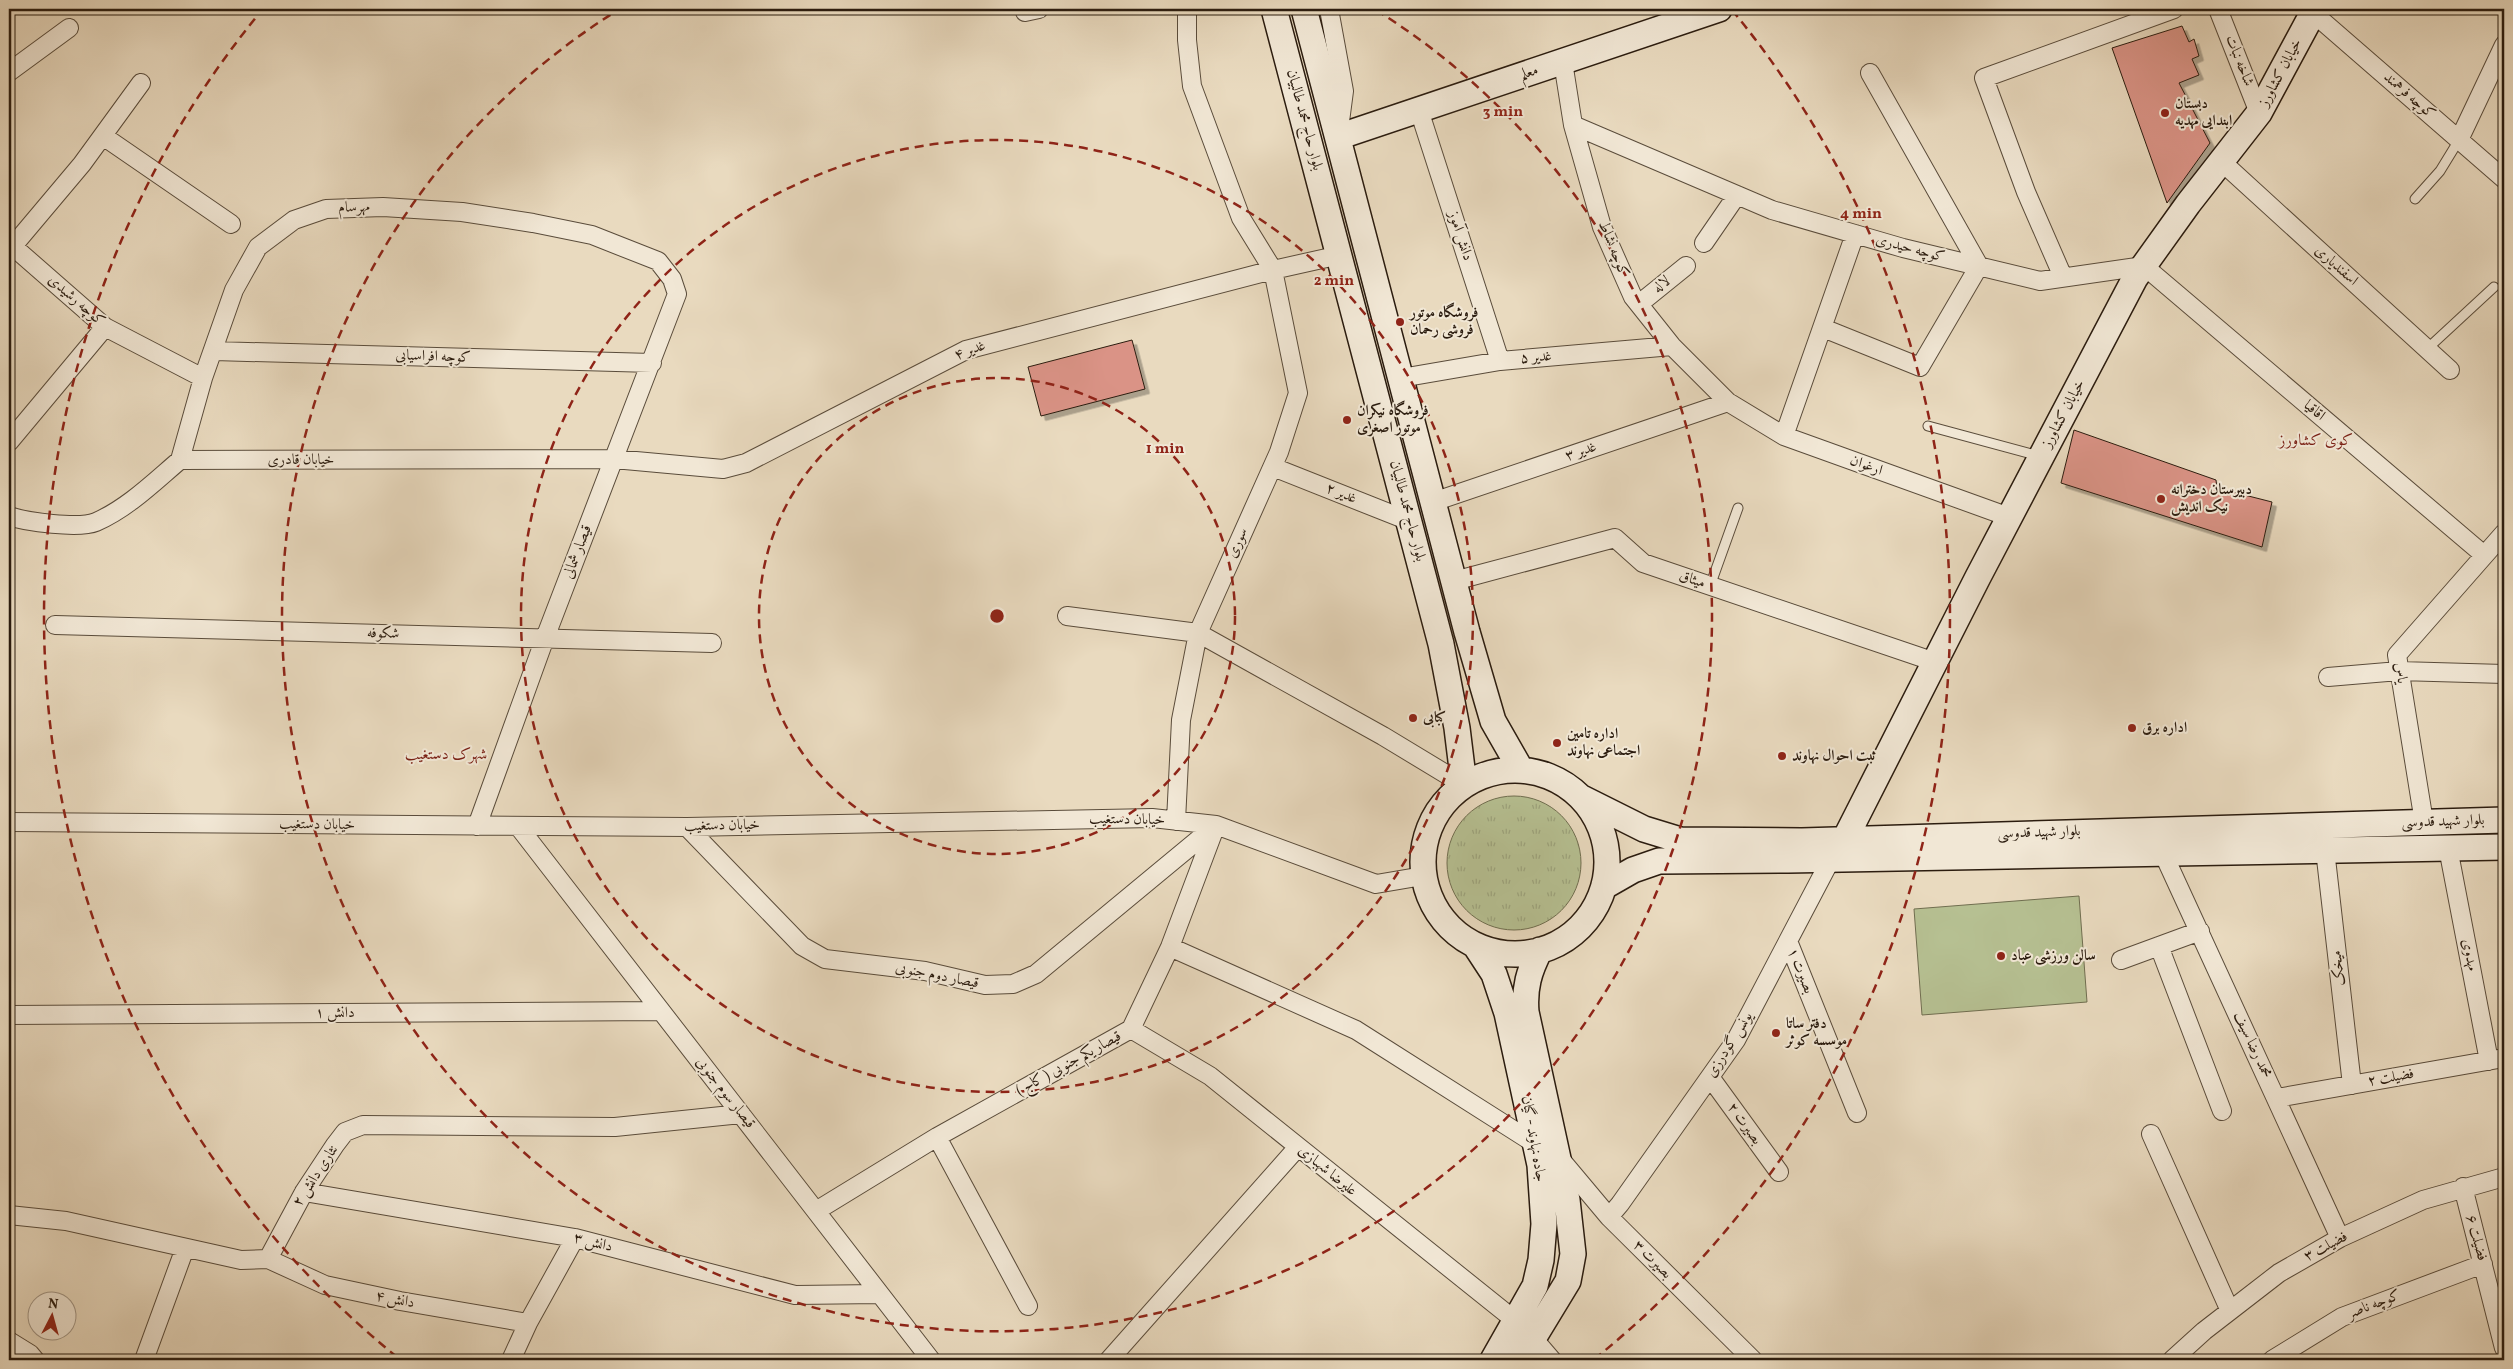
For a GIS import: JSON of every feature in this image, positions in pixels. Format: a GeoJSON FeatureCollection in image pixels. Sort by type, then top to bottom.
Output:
{"type":"FeatureCollection","features":[{"type":"Feature","properties":{"kind":"main road","name":"بلوار حاج محمد طالبیان"},"geometry":{"type":"LineString","coordinates":[[1274,9],[1441,644],[1457,728],[1464,785]]}},
{"type":"Feature","properties":{"kind":"main road","name":"بلوار حاج محمد طالبیان"},"geometry":{"type":"LineString","coordinates":[[1304,9],[1454,582],[1493,721],[1521,770]]}},
{"type":"Feature","properties":{"kind":"main road","name":"معلم"},"geometry":{"type":"LineString","coordinates":[[1338,137],[1719,9]]}},
{"type":"Feature","properties":{"kind":"main road","name":"خیابان کشاورز"},"geometry":{"type":"LineString","coordinates":[[1845,839],[2135,278],[2188,204],[2259,113],[2314,11]]}},
{"type":"Feature","properties":{"kind":"main road"},"geometry":{"type":"LineString","coordinates":[[1521,770],[1550,777],[1564,784],[1582,798],[1600,824],[1608,855],[1605,886],[1595,910],[1578,930],[1557,945],[1532,953],[1506,954],[1475,945],[1461,937],[1443,920],[1430,899],[1423,876],[1423,850],[1430,825],[1444,803],[1464,785],[1494,772],[1521,770]]}},
{"type":"Feature","properties":{"kind":"main road","name":"بلوار شهید قدوسی"},"geometry":{"type":"LineString","coordinates":[[1582,798],[1644,828],[1680,840],[1845,839],[2504,820]]}},
{"type":"Feature","properties":{"kind":"main road","name":"بلوار شهید قدوسی"},"geometry":{"type":"LineString","coordinates":[[1605,886],[1633,870],[1659,861],[2504,847]]}},
{"type":"Feature","properties":{"kind":"main road","name":"جاده نهاوند - گیان"},"geometry":{"type":"LineString","coordinates":[[1475,945],[1494,974],[1502,995],[1547,1150],[1572,1228],[1572,1267],[1565,1287],[1525,1330],[1493,1360]]}},
{"type":"Feature","properties":{"kind":"main road","name":"جاده نهاوند - گیان"},"geometry":{"type":"LineString","coordinates":[[1540,950],[1527,980],[1525,995],[1547,1150]]}},
{"type":"Feature","properties":{"kind":"main road","name":"جاده نهاوند - گیان"},"geometry":{"type":"LineString","coordinates":[[1520,1360],[1525,1330]]}},
{"type":"Feature","properties":{"kind":"street"},"geometry":{"type":"LineString","coordinates":[[1187,9],[1187,40],[1192,86],[1241,218],[1273,270]]}},
{"type":"Feature","properties":{"kind":"street"},"geometry":{"type":"LineString","coordinates":[[1329,9],[1344,91],[1338,137]]}},
{"type":"Feature","properties":{"kind":"street"},"geometry":{"type":"LineString","coordinates":[[2063,278],[2026,192],[1984,78],[2174,9]]}},
{"type":"Feature","properties":{"kind":"street","name":"شاخه نبات"},"geometry":{"type":"LineString","coordinates":[[2218,9],[2259,113]]}},
{"type":"Feature","properties":{"kind":"street","name":"کوچه فرهمند"},"geometry":{"type":"LineString","coordinates":[[2314,11],[2504,179]]}},
{"type":"Feature","properties":{"kind":"street"},"geometry":{"type":"LineString","coordinates":[[9,72],[69,28]]}},
{"type":"Feature","properties":{"kind":"street"},"geometry":{"type":"LineString","coordinates":[[2459,140],[2504,45]]}},
{"type":"Feature","properties":{"kind":"street","name":"کوچه نشاط"},"geometry":{"type":"LineString","coordinates":[[1563,62],[1574,125],[1602,227],[1633,297],[1672,346],[1728,402]]}},
{"type":"Feature","properties":{"kind":"street"},"geometry":{"type":"LineString","coordinates":[[1823,328],[1920,367],[1979,266],[1870,73]]}},
{"type":"Feature","properties":{"kind":"street"},"geometry":{"type":"LineString","coordinates":[[11,244],[82,164],[141,83]]}},
{"type":"Feature","properties":{"kind":"street","name":"دانش آموز"},"geometry":{"type":"LineString","coordinates":[[1419,110],[1500,361]]}},
{"type":"Feature","properties":{"kind":"street","name":"کوچه حیدری"},"geometry":{"type":"LineString","coordinates":[[1574,125],[1772,210],[1854,234],[1979,266],[2040,281],[2144,266]]}},
{"type":"Feature","properties":{"kind":"street"},"geometry":{"type":"LineString","coordinates":[[103,136],[232,224]]}},
{"type":"Feature","properties":{"kind":"street","name":"اسفندیاری"},"geometry":{"type":"LineString","coordinates":[[2222,162],[2450,370]]}},
{"type":"Feature","properties":{"kind":"street"},"geometry":{"type":"LineString","coordinates":[[1704,243],[1737,195]]}},
{"type":"Feature","properties":{"kind":"street","name":"مهرسام"},"geometry":{"type":"LineString","coordinates":[[180,460],[204,378],[234,290],[258,247],[294,220],[326,208],[383,207],[442,211],[533,223],[592,236],[658,261],[672,279]]}},
{"type":"Feature","properties":{"kind":"street"},"geometry":{"type":"LineString","coordinates":[[1784,436],[1854,234]]}},
{"type":"Feature","properties":{"kind":"street","name":"کوچه رشیدی"},"geometry":{"type":"LineString","coordinates":[[11,244],[105,327],[204,378]]}},
{"type":"Feature","properties":{"kind":"street","name":"غدیر ۴"},"geometry":{"type":"LineString","coordinates":[[614,459],[723,469],[746,463],[966,350],[1273,270],[1340,255]]}},
{"type":"Feature","properties":{"kind":"street","name":"لاله"},"geometry":{"type":"LineString","coordinates":[[1639,304],[1686,266]]}},
{"type":"Feature","properties":{"kind":"street","name":"اقاقیا"},"geometry":{"type":"LineString","coordinates":[[2144,266],[2484,555]]}},
{"type":"Feature","properties":{"kind":"street","name":"سوری"},"geometry":{"type":"LineString","coordinates":[[1176,820],[1181,720],[1198,633],[1273,467],[1298,393],[1273,270]]}},
{"type":"Feature","properties":{"kind":"street","name":"قیصار شمالی"},"geometry":{"type":"LineString","coordinates":[[477,826],[545,638],[677,294],[672,279]]}},
{"type":"Feature","properties":{"kind":"street"},"geometry":{"type":"LineString","coordinates":[[9,442],[105,327]]}},
{"type":"Feature","properties":{"kind":"street","name":"غدیر ۵"},"geometry":{"type":"LineString","coordinates":[[1401,378],[1500,361],[1672,346]]}},
{"type":"Feature","properties":{"kind":"street","name":"کوچه افراسیابی"},"geometry":{"type":"LineString","coordinates":[[214,351],[652,363]]}},
{"type":"Feature","properties":{"kind":"street","name":"ارغوان"},"geometry":{"type":"LineString","coordinates":[[1728,402],[1784,436],[2010,517]]}},
{"type":"Feature","properties":{"kind":"street","name":"غدیر ۳"},"geometry":{"type":"LineString","coordinates":[[1433,502],[1728,402]]}},
{"type":"Feature","properties":{"kind":"street","name":"خیابان قادری"},"geometry":{"type":"LineString","coordinates":[[180,460],[614,459]]}},
{"type":"Feature","properties":{"kind":"street"},"geometry":{"type":"LineString","coordinates":[[9,516],[53,524],[95,523],[128,504],[180,460]]}},
{"type":"Feature","properties":{"kind":"street","name":"غدیر ۲"},"geometry":{"type":"LineString","coordinates":[[1273,467],[1409,521]]}},
{"type":"Feature","properties":{"kind":"street"},"geometry":{"type":"LineString","coordinates":[[2484,555],[2504,533]]}},
{"type":"Feature","properties":{"kind":"street","name":"میثاق"},"geometry":{"type":"LineString","coordinates":[[1454,582],[1615,538],[1642,563],[1936,662]]}},
{"type":"Feature","properties":{"kind":"street","name":"یاس"},"geometry":{"type":"LineString","coordinates":[[2424,822],[2396,655],[2484,555]]}},
{"type":"Feature","properties":{"kind":"street"},"geometry":{"type":"LineString","coordinates":[[1067,616],[1198,633],[1383,736],[1464,785]]}},
{"type":"Feature","properties":{"kind":"street","name":"شکوفه"},"geometry":{"type":"LineString","coordinates":[[55,625],[712,643]]}},
{"type":"Feature","properties":{"kind":"street"},"geometry":{"type":"LineString","coordinates":[[2328,677],[2399,671],[2504,674]]}},
{"type":"Feature","properties":{"kind":"street","name":"خیابان دستغیب"},"geometry":{"type":"LineString","coordinates":[[9,822],[687,827],[1152,818],[1216,825],[1376,884],[1423,876]]}},
{"type":"Feature","properties":{"kind":"street","name":"قیصار دوم جنوبی"},"geometry":{"type":"LineString","coordinates":[[687,827],[802,946],[825,959],[925,972],[985,986],[1013,984],[1036,974],[1216,825]]}},
{"type":"Feature","properties":{"kind":"street","name":"قیصار یکم جنوبی ( کاج )"},"geometry":{"type":"LineString","coordinates":[[816,1211],[937,1137],[1131,1029],[1170,947],[1216,825]]}},
{"type":"Feature","properties":{"kind":"street","name":"قیصار سوم جنوبی"},"geometry":{"type":"LineString","coordinates":[[518,826],[931,1360]]}},
{"type":"Feature","properties":{"kind":"street","name":"مهدوی"},"geometry":{"type":"LineString","coordinates":[[2448,848],[2497,1060]]}},
{"type":"Feature","properties":{"kind":"street","name":"میخک"},"geometry":{"type":"LineString","coordinates":[[2325,850],[2352,1085]]}},
{"type":"Feature","properties":{"kind":"street","name":"محمد رضا سیف"},"geometry":{"type":"LineString","coordinates":[[2163,853],[2340,1238]]}},
{"type":"Feature","properties":{"kind":"street","name":"یونس گودرزی"},"geometry":{"type":"LineString","coordinates":[[1609,1217],[1736,1040],[1831,859]]}},
{"type":"Feature","properties":{"kind":"street"},"geometry":{"type":"LineString","coordinates":[[2121,960],[2200,932]]}},
{"type":"Feature","properties":{"kind":"street","name":"بصیرت ۱"},"geometry":{"type":"LineString","coordinates":[[1788,941],[1857,1113]]}},
{"type":"Feature","properties":{"kind":"street"},"geometry":{"type":"LineString","coordinates":[[2159,946],[2222,1111]]}},
{"type":"Feature","properties":{"kind":"street","name":"بصیرت ۳"},"geometry":{"type":"LineString","coordinates":[[1170,947],[1356,1030],[1547,1150],[1609,1217],[1752,1360]]}},
{"type":"Feature","properties":{"kind":"street","name":"دانش ۱"},"geometry":{"type":"LineString","coordinates":[[9,1015],[661,1011]]}},
{"type":"Feature","properties":{"kind":"street","name":"علیرضا شهبازی"},"geometry":{"type":"LineString","coordinates":[[1131,1029],[1210,1076],[1525,1330],[1552,1360]]}},
{"type":"Feature","properties":{"kind":"street","name":"فضیلت ۲"},"geometry":{"type":"LineString","coordinates":[[2277,1098],[2497,1060]]}},
{"type":"Feature","properties":{"kind":"street","name":"بصیرت ۲"},"geometry":{"type":"LineString","coordinates":[[1710,1077],[1779,1172]]}},
{"type":"Feature","properties":{"kind":"street","name":"نثاری دانش ۲"},"geometry":{"type":"LineString","coordinates":[[268,1259],[304,1192],[345,1132],[363,1125],[615,1127],[741,1114]]}},
{"type":"Feature","properties":{"kind":"street"},"geometry":{"type":"LineString","coordinates":[[2151,1134],[2230,1311]]}},
{"type":"Feature","properties":{"kind":"street"},"geometry":{"type":"LineString","coordinates":[[937,1137],[1028,1306]]}},
{"type":"Feature","properties":{"kind":"street"},"geometry":{"type":"LineString","coordinates":[[1109,1360],[1298,1147]]}},
{"type":"Feature","properties":{"kind":"street","name":"فضیلت ۳"},"geometry":{"type":"LineString","coordinates":[[2172,1360],[2279,1273],[2340,1238],[2423,1200],[2463,1187],[2504,1177]]}},
{"type":"Feature","properties":{"kind":"street","name":"فضیلت ۶"},"geometry":{"type":"LineString","coordinates":[[2463,1187],[2504,1348]]}},
{"type":"Feature","properties":{"kind":"street","name":"دانش ۳"},"geometry":{"type":"LineString","coordinates":[[304,1192],[575,1238],[795,1295],[880,1294]]}},
{"type":"Feature","properties":{"kind":"street"},"geometry":{"type":"LineString","coordinates":[[9,1215],[66,1221],[241,1260],[268,1259]]}},
{"type":"Feature","properties":{"kind":"street"},"geometry":{"type":"LineString","coordinates":[[511,1360],[528,1323],[575,1238]]}},
{"type":"Feature","properties":{"kind":"street"},"geometry":{"type":"LineString","coordinates":[[144,1360],[185,1248]]}},
{"type":"Feature","properties":{"kind":"street","name":"دانش ۴"},"geometry":{"type":"LineString","coordinates":[[268,1259],[325,1285],[400,1301],[528,1323]]}},
{"type":"Feature","properties":{"kind":"street","name":"کوچه ناصر"},"geometry":{"type":"LineString","coordinates":[[2272,1360],[2342,1317],[2483,1264]]}},
{"type":"Feature","properties":{"kind":"street"},"geometry":{"type":"LineString","coordinates":[[9,1341],[30,1354],[35,1360]]}},
{"type":"Feature","properties":{"kind":"lane"},"geometry":{"type":"LineString","coordinates":[[2416,199],[2440,171],[2459,140]]}},
{"type":"Feature","properties":{"kind":"lane"},"geometry":{"type":"LineString","coordinates":[[2427,349],[2494,287]]}},
{"type":"Feature","properties":{"kind":"lane"},"geometry":{"type":"LineString","coordinates":[[1928,426],[2042,457]]}},
{"type":"Feature","properties":{"kind":"lane"},"geometry":{"type":"LineString","coordinates":[[1710,586],[1738,508]]}},
{"type":"Feature","properties":{"kind":"green space"},"geometry":{"type":"Polygon","coordinates":[[[1514,796],[1540,801],[1562,815],[1576,837],[1581,863],[1576,889],[1562,911],[1540,925],[1514,930],[1488,925],[1466,911],[1452,889],[1447,863],[1452,837],[1466,815],[1488,801],[1514,796]]]}},
{"type":"Feature","properties":{"kind":"green space","name":"سالن ورزشی عباد"},"geometry":{"type":"Polygon","coordinates":[[[2079,896],[2087,1002],[1922,1015],[1914,909],[2079,896]]]}},
{"type":"Feature","properties":{"kind":"building","name":"دبستان ابندایی مهدیه"},"geometry":{"type":"Polygon","coordinates":[[[2182,26],[2189,42],[2194,39],[2199,56],[2192,59],[2199,75],[2179,83],[2210,143],[2167,203],[2112,48],[2182,26]]]}},
{"type":"Feature","properties":{"kind":"building"},"geometry":{"type":"Polygon","coordinates":[[[1132,340],[1145,389],[1041,416],[1028,367],[1132,340]]]}},
{"type":"Feature","properties":{"kind":"building"},"geometry":{"type":"Polygon","coordinates":[[[2074,430],[2216,480],[2217,488],[2272,502],[2262,547],[2061,483],[2074,430]]]}},
{"type":"Feature","properties":{"kind":"place","name":"دبستان ابندایی مهدیه"},"geometry":{"type":"Point","coordinates":[2165,113]}},
{"type":"Feature","properties":{"kind":"place","name":"فروشگاه موتور فروشی رحمان"},"geometry":{"type":"Point","coordinates":[1400,322]}},
{"type":"Feature","properties":{"kind":"place","name":"فروشگاه نیکران موتور اصغری"},"geometry":{"type":"Point","coordinates":[1347,420]}},
{"type":"Feature","properties":{"kind":"place","name":"دبیرستان دخترانه نیک اندیش"},"geometry":{"type":"Point","coordinates":[2161,499]}},
{"type":"Feature","properties":{"kind":"place","name":"کبابی"},"geometry":{"type":"Point","coordinates":[1413,718]}},
{"type":"Feature","properties":{"kind":"place","name":"اداره برق"},"geometry":{"type":"Point","coordinates":[2132,728]}},
{"type":"Feature","properties":{"kind":"place","name":"اداره تامین اجتماعی نهاوند"},"geometry":{"type":"Point","coordinates":[1557,743]}},
{"type":"Feature","properties":{"kind":"place","name":"ثبت احوال نهاوند"},"geometry":{"type":"Point","coordinates":[1782,756]}},
{"type":"Feature","properties":{"kind":"place","name":"سالن ورزشی عباد"},"geometry":{"type":"Point","coordinates":[2001,956]}},
{"type":"Feature","properties":{"kind":"place","name":"دفتر ساتا موسسه کوثر"},"geometry":{"type":"Point","coordinates":[1776,1033]}},
{"type":"Feature","properties":{"kind":"district","name":"کوی کشاورز"},"geometry":{"type":"Point","coordinates":[2316,441]}},
{"type":"Feature","properties":{"kind":"district","name":"شهرک دستغیب"},"geometry":{"type":"Point","coordinates":[446,755]}}]}
